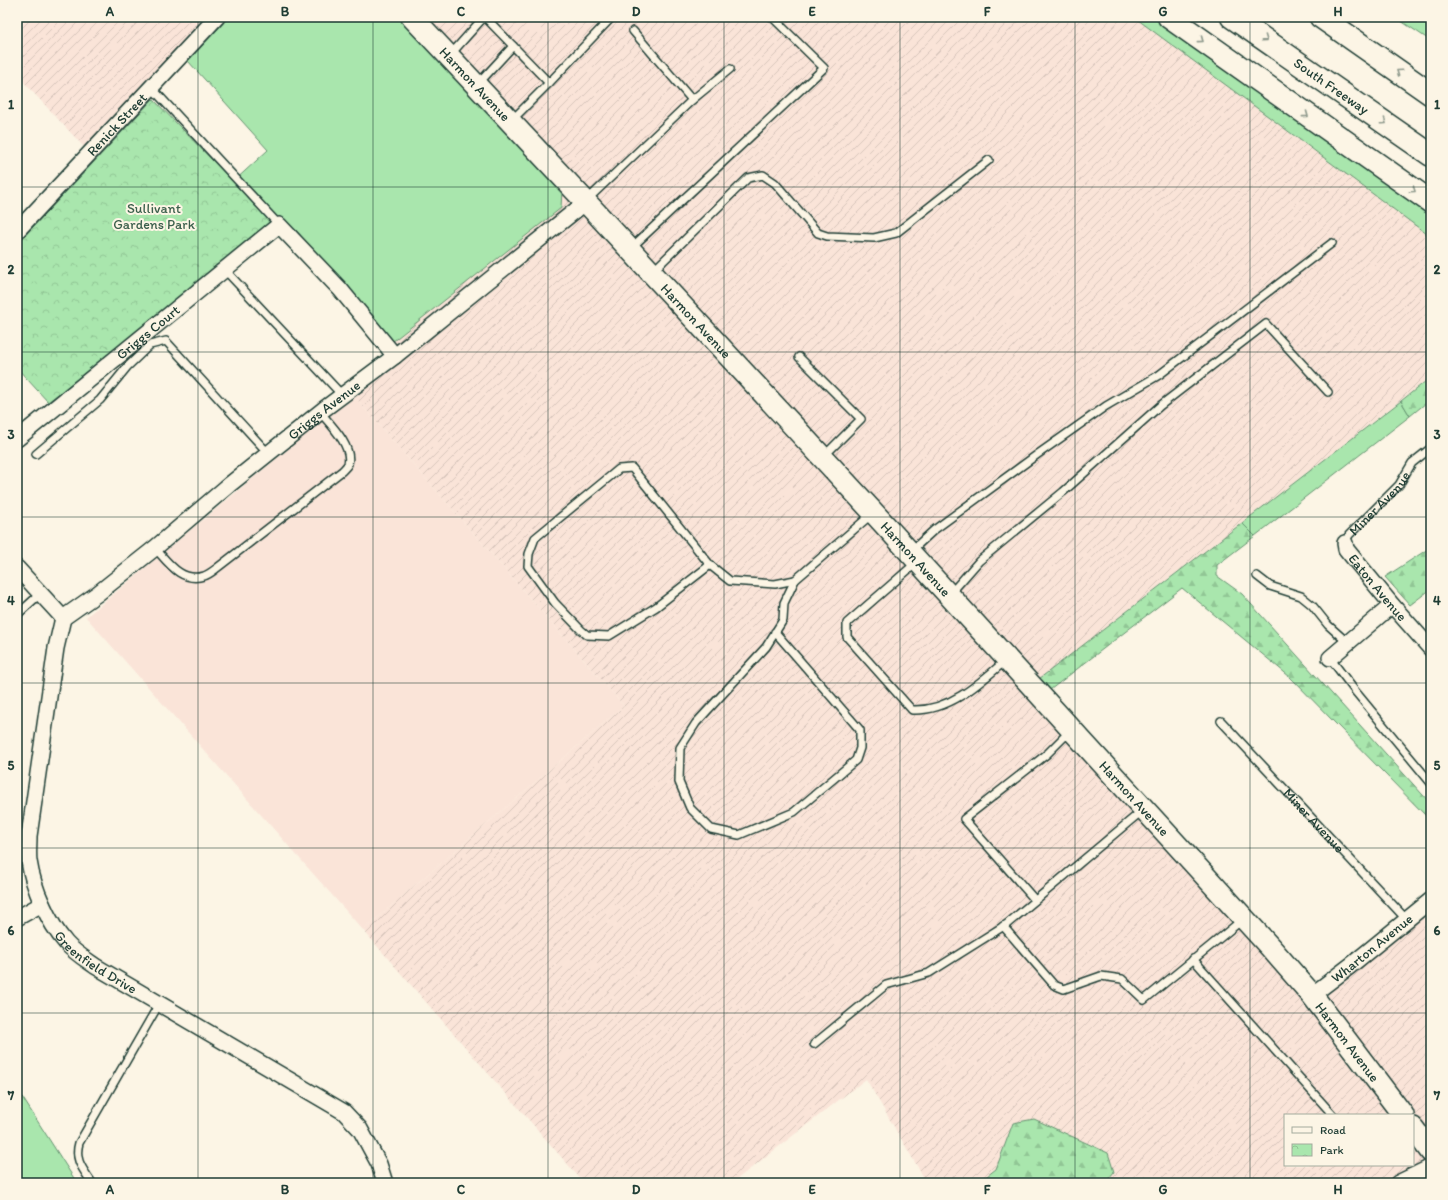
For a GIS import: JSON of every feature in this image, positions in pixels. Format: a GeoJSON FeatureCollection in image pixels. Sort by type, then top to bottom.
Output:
{"type":"FeatureCollection","features":[{"type":"Feature","properties":{"kind":"highway"},"geometry":{"type":"LineString","coordinates":[[1169,17],[1431,202]]}},
{"type":"Feature","properties":{"kind":"highway","name":"South Freeway"},"geometry":{"type":"LineString","coordinates":[[1232,17],[1431,154]]}},
{"type":"Feature","properties":{"kind":"highway"},"geometry":{"type":"LineString","coordinates":[[1321,17],[1431,94]]}},
{"type":"Feature","properties":{"kind":"main road","name":"Harmon Avenue"},"geometry":{"type":"LineString","coordinates":[[412,17],[874,512],[1244,919],[1312,995],[1402,1114]]}},
{"type":"Feature","properties":{"kind":"main road"},"geometry":{"type":"LineString","coordinates":[[1414,1129],[1431,1152]]}},
{"type":"Feature","properties":{"kind":"street","name":"Renick Street"},"geometry":{"type":"LineString","coordinates":[[19,224],[217,17]]}},
{"type":"Feature","properties":{"kind":"street","name":"Griggs Avenue"},"geometry":{"type":"LineString","coordinates":[[63,618],[97,594],[155,548],[320,412],[395,356],[586,202]]}},
{"type":"Feature","properties":{"kind":"street","name":"Griggs Court"},"geometry":{"type":"LineString","coordinates":[[17,439],[279,225]]}},
{"type":"Feature","properties":{"kind":"street"},"geometry":{"type":"LineString","coordinates":[[279,225],[340,289],[395,356]]}},
{"type":"Feature","properties":{"kind":"street","name":"Eaton Avenue"},"geometry":{"type":"LineString","coordinates":[[1345,542],[1346,549],[1392,605],[1431,649]]}},
{"type":"Feature","properties":{"kind":"street"},"geometry":{"type":"LineString","coordinates":[[17,568],[63,618]]}},
{"type":"Feature","properties":{"kind":"street"},"geometry":{"type":"LineString","coordinates":[[1330,658],[1392,605]]}},
{"type":"Feature","properties":{"kind":"street","name":"Greenfield Drive"},"geometry":{"type":"LineString","coordinates":[[63,618],[56,648],[29,836],[29,860],[32,879],[42,904],[66,943],[81,957],[344,1112],[360,1129],[379,1164],[385,1183]]}},
{"type":"Feature","properties":{"kind":"street","name":"Wharton Avenue"},"geometry":{"type":"LineString","coordinates":[[1312,995],[1431,900]]}},
{"type":"Feature","properties":{"kind":"street"},"geometry":{"type":"LineString","coordinates":[[17,918],[42,904]]}},
{"type":"Feature","properties":{"kind":"street"},"geometry":{"type":"LineString","coordinates":[[1398,1183],[1431,1167]]}},
{"type":"Feature","properties":{"kind":"lane"},"geometry":{"type":"LineString","coordinates":[[449,56],[485,17],[549,83]]}},
{"type":"Feature","properties":{"kind":"lane"},"geometry":{"type":"LineString","coordinates":[[510,121],[549,83],[612,17]]}},
{"type":"Feature","properties":{"kind":"lane"},"geometry":{"type":"LineString","coordinates":[[629,249],[824,68],[772,17]]}},
{"type":"Feature","properties":{"kind":"lane"},"geometry":{"type":"LineString","coordinates":[[632,31],[692,100]]}},
{"type":"Feature","properties":{"kind":"lane"},"geometry":{"type":"LineString","coordinates":[[476,86],[514,46]]}},
{"type":"Feature","properties":{"kind":"lane"},"geometry":{"type":"LineString","coordinates":[[586,202],[692,100],[730,68]]}},
{"type":"Feature","properties":{"kind":"lane"},"geometry":{"type":"LineString","coordinates":[[151,87],[279,225]]}},
{"type":"Feature","properties":{"kind":"lane"},"geometry":{"type":"LineString","coordinates":[[651,273],[748,178],[763,176],[775,183],[818,233],[827,236],[874,238],[896,233],[989,160]]}},
{"type":"Feature","properties":{"kind":"lane"},"geometry":{"type":"LineString","coordinates":[[1007,660],[982,680],[941,706],[923,711],[912,710],[846,636],[847,623],[914,557],[934,530],[1106,406],[1160,375],[1332,243]]}},
{"type":"Feature","properties":{"kind":"lane"},"geometry":{"type":"LineString","coordinates":[[225,270],[342,395]]}},
{"type":"Feature","properties":{"kind":"lane"},"geometry":{"type":"LineString","coordinates":[[948,595],[979,561],[1063,492],[1161,405],[1266,324],[1328,392]]}},
{"type":"Feature","properties":{"kind":"lane"},"geometry":{"type":"LineString","coordinates":[[36,454],[100,400],[127,367],[150,345],[166,341],[268,454]]}},
{"type":"Feature","properties":{"kind":"lane"},"geometry":{"type":"LineString","coordinates":[[800,357],[861,419],[823,458]]}},
{"type":"Feature","properties":{"kind":"lane"},"geometry":{"type":"LineString","coordinates":[[155,548],[180,574],[190,578],[204,576],[217,568],[342,471],[348,464],[348,454],[337,432],[320,412]]}},
{"type":"Feature","properties":{"kind":"lane","name":"Miner Avenue"},"geometry":{"type":"LineString","coordinates":[[1345,542],[1357,526],[1399,485],[1412,463],[1431,448]]}},
{"type":"Feature","properties":{"kind":"lane"},"geometry":{"type":"LineString","coordinates":[[710,565],[656,607],[609,636],[586,635],[556,604],[528,566],[529,554],[535,538],[619,469],[632,468],[710,565],[730,581],[775,584],[795,580]]}},
{"type":"Feature","properties":{"kind":"lane"},"geometry":{"type":"LineString","coordinates":[[775,632],[860,730],[860,748],[856,760],[794,812],[739,835],[711,829],[690,808],[679,782],[680,748],[696,723],[766,647],[775,632],[783,620],[784,603],[795,580],[874,512]]}},
{"type":"Feature","properties":{"kind":"lane"},"geometry":{"type":"LineString","coordinates":[[1257,576],[1270,586],[1301,596],[1312,604],[1328,624],[1348,643]]}},
{"type":"Feature","properties":{"kind":"lane"},"geometry":{"type":"LineString","coordinates":[[17,614],[41,593]]}},
{"type":"Feature","properties":{"kind":"lane"},"geometry":{"type":"LineString","coordinates":[[1330,658],[1354,691],[1431,783]]}},
{"type":"Feature","properties":{"kind":"lane","name":"Miner Avenue"},"geometry":{"type":"LineString","coordinates":[[1221,721],[1406,920]]}},
{"type":"Feature","properties":{"kind":"lane"},"geometry":{"type":"LineString","coordinates":[[1035,900],[964,819],[1047,754],[1072,730]]}},
{"type":"Feature","properties":{"kind":"lane"},"geometry":{"type":"LineString","coordinates":[[814,1044],[886,985],[929,973],[1003,926],[1144,810]]}},
{"type":"Feature","properties":{"kind":"lane"},"geometry":{"type":"LineString","coordinates":[[1003,926],[1054,985],[1064,989],[1101,976],[1122,979],[1144,1000],[1244,919]]}},
{"type":"Feature","properties":{"kind":"lane"},"geometry":{"type":"LineString","coordinates":[[1193,959],[1332,1114]]}},
{"type":"Feature","properties":{"kind":"lane"},"geometry":{"type":"LineString","coordinates":[[92,1183],[78,1160],[77,1152],[79,1144],[159,1004]]}},
{"type":"Feature","properties":{"kind":"shaded area"},"geometry":{"type":"Polygon","coordinates":[[[17,17],[229,17],[96,160],[17,75],[17,17]]]}},
{"type":"Feature","properties":{"kind":"shaded area"},"geometry":{"type":"Polygon","coordinates":[[[404,17],[1134,17],[1431,237],[1431,377],[1035,682],[1318,997],[1431,906],[1431,1176],[1417,1183],[1105,1183],[1114,1172],[1013,1123],[996,1169],[978,1183],[927,1183],[866,1079],[732,1183],[584,1183],[363,930],[624,706],[353,395],[392,342],[404,17]]]}},
{"type":"Feature","properties":{"kind":"shaded area"},"geometry":{"type":"Polygon","coordinates":[[[353,395],[624,706],[363,930],[86,617],[353,395]]]}},
{"type":"Feature","properties":{"kind":"green space"},"geometry":{"type":"Polygon","coordinates":[[[229,17],[404,17],[562,190],[561,208],[392,342],[296,230],[274,224],[233,182],[268,150],[188,61],[229,17]]]}},
{"type":"Feature","properties":{"kind":"green space"},"geometry":{"type":"Polygon","coordinates":[[[1134,17],[1179,17],[1431,207],[1431,237],[1134,17]]]}},
{"type":"Feature","properties":{"kind":"green space"},"geometry":{"type":"Polygon","coordinates":[[[1395,17],[1426,17],[1431,20],[1431,41],[1395,17]]]}},
{"type":"Feature","properties":{"kind":"green space","name":"Sullivant Gardens Park"},"geometry":{"type":"Polygon","coordinates":[[[153,99],[274,224],[48,402],[17,368],[17,244],[153,99]]]}},
{"type":"Feature","properties":{"kind":"green space"},"geometry":{"type":"Polygon","coordinates":[[[1431,377],[1431,399],[1410,416],[1401,401],[1431,377]]]}},
{"type":"Feature","properties":{"kind":"green space"},"geometry":{"type":"Polygon","coordinates":[[[1401,401],[1410,416],[1255,536],[1242,523],[1401,401]]]}},
{"type":"Feature","properties":{"kind":"green space"},"geometry":{"type":"Polygon","coordinates":[[[1242,523],[1255,536],[1217,565],[1217,576],[1242,594],[1431,804],[1431,821],[1290,677],[1182,588],[1046,693],[1035,682],[1242,523]]]}},
{"type":"Feature","properties":{"kind":"green space"},"geometry":{"type":"Polygon","coordinates":[[[1431,547],[1431,589],[1410,605],[1385,577],[1431,547]]]}},
{"type":"Feature","properties":{"kind":"green space"},"geometry":{"type":"Polygon","coordinates":[[[17,1089],[77,1183],[17,1183],[17,1089]]]}},
{"type":"Feature","properties":{"kind":"green space"},"geometry":{"type":"Polygon","coordinates":[[[1034,1119],[1108,1153],[1114,1172],[1105,1183],[978,1183],[996,1169],[1013,1123],[1034,1119]]]}}]}
